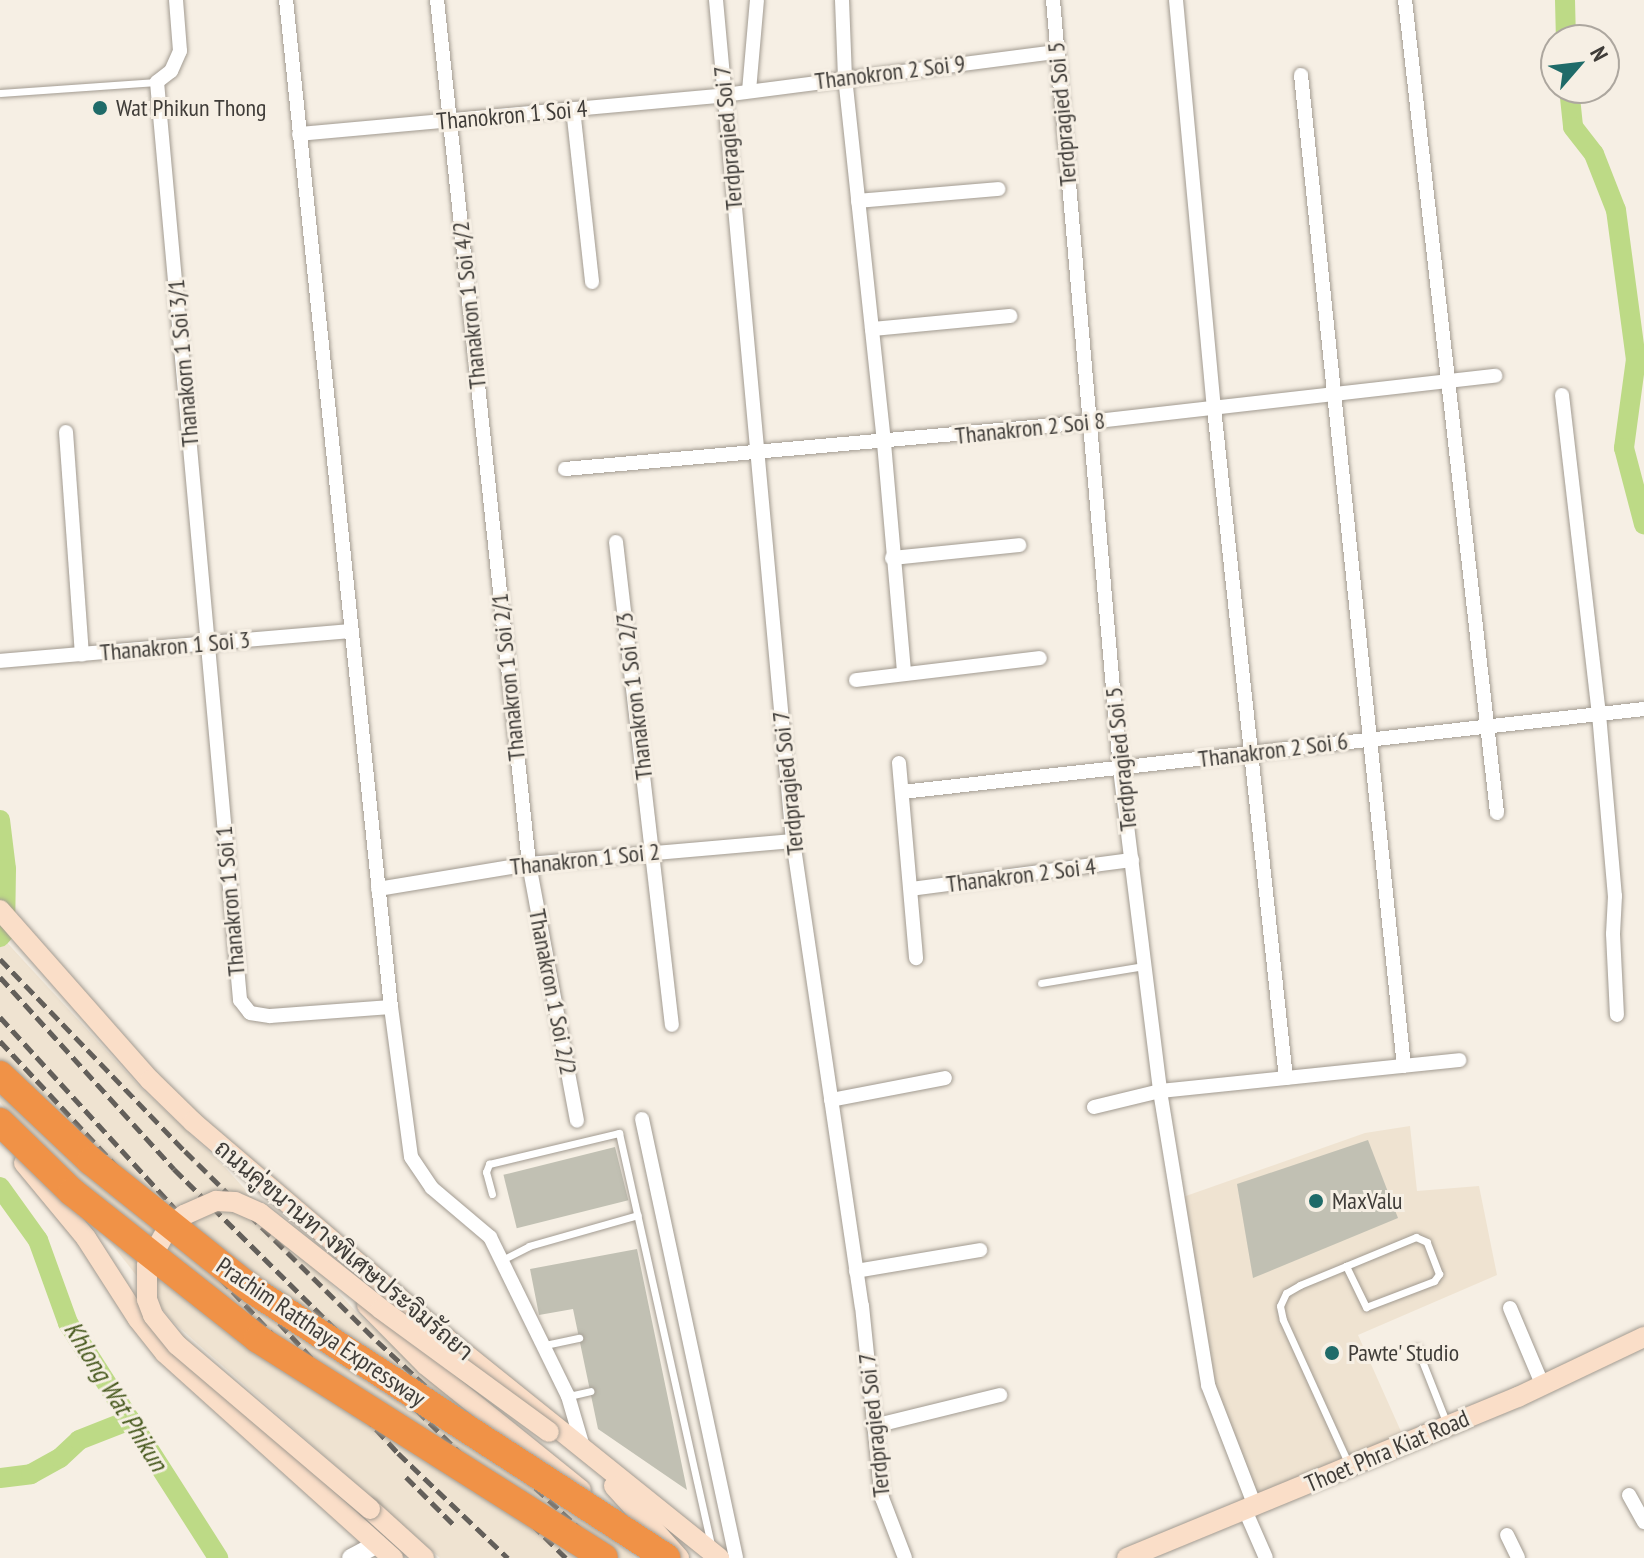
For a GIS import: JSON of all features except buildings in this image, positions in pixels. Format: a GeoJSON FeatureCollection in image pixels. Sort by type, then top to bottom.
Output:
{"type":"FeatureCollection","features":[{"type":"Feature","properties":{"kind":"highway","name":"Prachim Ratthaya Expressway"},"geometry":{"type":"LineString","coordinates":[[0,1075],[91,1161],[254,1291],[666,1558]]}},
{"type":"Feature","properties":{"kind":"highway","name":"Prachim Ratthaya Expressway"},"geometry":{"type":"LineString","coordinates":[[0,1122],[83,1202],[258,1339],[604,1558]]}},
{"type":"Feature","properties":{"kind":"main road","name":"ถนนคู่ขนานทางพิเศษประจิมรัถยา"},"geometry":{"type":"LineString","coordinates":[[0,910],[150,1080],[436,1331],[716,1555]]}},
{"type":"Feature","properties":{"kind":"main road"},"geometry":{"type":"LineString","coordinates":[[0,1138],[86,1238],[138,1319],[165,1353],[393,1558]]}},
{"type":"Feature","properties":{"kind":"main road"},"geometry":{"type":"LineString","coordinates":[[424,1558],[177,1345],[153,1315],[146,1291],[147,1265],[169,1226],[184,1215],[216,1201],[235,1202],[260,1213],[348,1284],[665,1513]]}},
{"type":"Feature","properties":{"kind":"main road"},"geometry":{"type":"LineString","coordinates":[[285,1201],[338,1271],[399,1340],[576,1485],[656,1558]]}},
{"type":"Feature","properties":{"kind":"main road","name":"Thoet Phra Kiat Road"},"geometry":{"type":"LineString","coordinates":[[1127,1558],[1543,1386],[1644,1337]]}},
{"type":"Feature","properties":{"kind":"main road"},"geometry":{"type":"LineString","coordinates":[[549,1432],[615,1487],[679,1558]]}},
{"type":"Feature","properties":{"kind":"street"},"geometry":{"type":"LineString","coordinates":[[157,82],[171,71],[180,51],[176,0]]}},
{"type":"Feature","properties":{"kind":"street"},"geometry":{"type":"LineString","coordinates":[[286,0],[350,631],[391,1007],[411,1157],[432,1188],[490,1237],[568,1396],[583,1447]]}},
{"type":"Feature","properties":{"kind":"street","name":"Thanakron 1 Soi 4/2"},"geometry":{"type":"LineString","coordinates":[[437,0],[487,490]]}},
{"type":"Feature","properties":{"kind":"street","name":"Terdpragied Soi 7"},"geometry":{"type":"LineString","coordinates":[[716,0],[793,841],[856,1271],[885,1513],[905,1558]]}},
{"type":"Feature","properties":{"kind":"street"},"geometry":{"type":"LineString","coordinates":[[749,91],[757,0]]}},
{"type":"Feature","properties":{"kind":"street"},"geometry":{"type":"LineString","coordinates":[[842,0],[845,77],[884,443],[904,673]]}},
{"type":"Feature","properties":{"kind":"street","name":"Terdpragied Soi 5"},"geometry":{"type":"LineString","coordinates":[[1053,0],[1120,769],[1160,1091],[1208,1385],[1266,1558]]}},
{"type":"Feature","properties":{"kind":"street"},"geometry":{"type":"LineString","coordinates":[[1176,0],[1214,408],[1286,1078]]}},
{"type":"Feature","properties":{"kind":"street"},"geometry":{"type":"LineString","coordinates":[[1405,0],[1497,813]]}},
{"type":"Feature","properties":{"kind":"street","name":"Thanokron 2 Soi 9"},"geometry":{"type":"LineString","coordinates":[[724,95],[1057,52]]}},
{"type":"Feature","properties":{"kind":"street"},"geometry":{"type":"LineString","coordinates":[[1301,75],[1404,1066]]}},
{"type":"Feature","properties":{"kind":"street","name":"Thanakorn 1 Soi 3/1"},"geometry":{"type":"LineString","coordinates":[[157,82],[209,644]]}},
{"type":"Feature","properties":{"kind":"street","name":"Thanokron 1 Soi 4"},"geometry":{"type":"LineString","coordinates":[[299,134],[724,95]]}},
{"type":"Feature","properties":{"kind":"street"},"geometry":{"type":"LineString","coordinates":[[573,109],[592,282]]}},
{"type":"Feature","properties":{"kind":"street"},"geometry":{"type":"LineString","coordinates":[[858,201],[998,189]]}},
{"type":"Feature","properties":{"kind":"street"},"geometry":{"type":"LineString","coordinates":[[872,329],[1010,316]]}},
{"type":"Feature","properties":{"kind":"street","name":"Thanakron 2 Soi 8"},"geometry":{"type":"LineString","coordinates":[[565,469],[884,443],[1495,376]]}},
{"type":"Feature","properties":{"kind":"street"},"geometry":{"type":"LineString","coordinates":[[1562,395],[1599,714],[1615,896],[1613,934],[1617,1015]]}},
{"type":"Feature","properties":{"kind":"street"},"geometry":{"type":"LineString","coordinates":[[66,432],[82,654]]}},
{"type":"Feature","properties":{"kind":"street","name":"Thanakron 1 Soi 2/1"},"geometry":{"type":"LineString","coordinates":[[487,490],[529,864]]}},
{"type":"Feature","properties":{"kind":"street","name":"Thanakron 1 Soi 2/3"},"geometry":{"type":"LineString","coordinates":[[616,542],[672,1025]]}},
{"type":"Feature","properties":{"kind":"street"},"geometry":{"type":"LineString","coordinates":[[892,558],[1019,545]]}},
{"type":"Feature","properties":{"kind":"street","name":"Thanakron 1 Soi 3"},"geometry":{"type":"LineString","coordinates":[[0,661],[350,631]]}},
{"type":"Feature","properties":{"kind":"street","name":"Thanakron 1 Soi 1"},"geometry":{"type":"LineString","coordinates":[[209,644],[240,1000],[250,1013],[270,1016],[391,1007]]}},
{"type":"Feature","properties":{"kind":"street"},"geometry":{"type":"LineString","coordinates":[[856,680],[1040,658]]}},
{"type":"Feature","properties":{"kind":"street","name":"Thanakron 2 Soi 6"},"geometry":{"type":"LineString","coordinates":[[902,792],[1644,709]]}},
{"type":"Feature","properties":{"kind":"street"},"geometry":{"type":"LineString","coordinates":[[899,763],[916,958]]}},
{"type":"Feature","properties":{"kind":"street","name":"Thanakron 1 Soi 2"},"geometry":{"type":"LineString","coordinates":[[378,889],[529,864],[793,841]]}},
{"type":"Feature","properties":{"kind":"street","name":"Thanakron 2 Soi 4"},"geometry":{"type":"LineString","coordinates":[[911,889],[1132,860]]}},
{"type":"Feature","properties":{"kind":"street","name":"Thanakron 1 Soi 2/2"},"geometry":{"type":"LineString","coordinates":[[529,864],[577,1121]]}},
{"type":"Feature","properties":{"kind":"street"},"geometry":{"type":"LineString","coordinates":[[1094,1107],[1160,1091],[1459,1060]]}},
{"type":"Feature","properties":{"kind":"street"},"geometry":{"type":"LineString","coordinates":[[831,1100],[945,1078]]}},
{"type":"Feature","properties":{"kind":"street"},"geometry":{"type":"LineString","coordinates":[[642,1119],[736,1558]]}},
{"type":"Feature","properties":{"kind":"street"},"geometry":{"type":"LineString","coordinates":[[856,1271],[980,1250]]}},
{"type":"Feature","properties":{"kind":"street"},"geometry":{"type":"LineString","coordinates":[[1510,1308],[1543,1386]]}},
{"type":"Feature","properties":{"kind":"street"},"geometry":{"type":"LineString","coordinates":[[874,1426],[1000,1395]]}},
{"type":"Feature","properties":{"kind":"street"},"geometry":{"type":"LineString","coordinates":[[1629,1495],[1644,1522]]}},
{"type":"Feature","properties":{"kind":"street"},"geometry":{"type":"LineString","coordinates":[[1507,1535],[1518,1558]]}},
{"type":"Feature","properties":{"kind":"street"},"geometry":{"type":"LineString","coordinates":[[351,1558],[377,1544]]}},
{"type":"Feature","properties":{"kind":"lane"},"geometry":{"type":"LineString","coordinates":[[0,93],[157,82]]}},
{"type":"Feature","properties":{"kind":"lane"},"geometry":{"type":"LineString","coordinates":[[1041,983],[1144,966]]}},
{"type":"Feature","properties":{"kind":"lane"},"geometry":{"type":"LineString","coordinates":[[492,1194],[486,1172],[489,1164],[616,1132],[622,1141],[716,1555]]}},
{"type":"Feature","properties":{"kind":"lane"},"geometry":{"type":"LineString","coordinates":[[502,1260],[529,1246],[638,1215]]}},
{"type":"Feature","properties":{"kind":"lane"},"geometry":{"type":"LineString","coordinates":[[1346,1266],[1366,1307],[1434,1281],[1439,1274],[1427,1242],[1416,1237],[1346,1266],[1286,1293],[1280,1306],[1350,1467]]}},
{"type":"Feature","properties":{"kind":"lane"},"geometry":{"type":"LineString","coordinates":[[545,1345],[579,1338]]}},
{"type":"Feature","properties":{"kind":"lane"},"geometry":{"type":"LineString","coordinates":[[1417,1348],[1448,1426]]}},
{"type":"Feature","properties":{"kind":"lane"},"geometry":{"type":"LineString","coordinates":[[568,1396],[590,1391]]}},
{"type":"Feature","properties":{"kind":"shaded area"},"geometry":{"type":"Polygon","coordinates":[[[0,935],[142,1089],[223,1165],[359,1315],[635,1558],[440,1558],[173,1322],[0,1102],[0,935]]]}},
{"type":"Feature","properties":{"kind":"shaded area"},"geometry":{"type":"Polygon","coordinates":[[[1410,1126],[1417,1191],[1479,1186],[1497,1275],[1358,1335],[1403,1436],[1257,1496],[1211,1384],[1183,1197],[1365,1133],[1410,1126]]]}},
{"type":"Feature","properties":{"kind":"waterway"},"geometry":{"type":"LineString","coordinates":[[1565,0],[1566,24]]}},
{"type":"Feature","properties":{"kind":"waterway"},"geometry":{"type":"LineString","coordinates":[[1571,104],[1573,127],[1594,154],[1616,210],[1636,359],[1624,448],[1644,524]]}},
{"type":"Feature","properties":{"kind":"waterway","name":"Khlong Wat Phikun"},"geometry":{"type":"LineString","coordinates":[[0,820],[6,869],[5,931],[0,937]]}},
{"type":"Feature","properties":{"kind":"waterway","name":"Khlong Wat Phikun"},"geometry":{"type":"LineString","coordinates":[[0,1187],[38,1240],[68,1323],[218,1558]]}},
{"type":"Feature","properties":{"kind":"waterway"},"geometry":{"type":"LineString","coordinates":[[0,1478],[31,1474],[60,1458],[79,1440],[130,1420]]}},
{"type":"Feature","properties":{"kind":"railway"},"geometry":{"type":"LineString","coordinates":[[0,959],[185,1151],[377,1341],[611,1558]]}},
{"type":"Feature","properties":{"kind":"railway"},"geometry":{"type":"LineString","coordinates":[[0,977],[174,1169],[566,1558]]}},
{"type":"Feature","properties":{"kind":"railway"},"geometry":{"type":"LineString","coordinates":[[0,1017],[398,1453],[508,1558]]}},
{"type":"Feature","properties":{"kind":"railway"},"geometry":{"type":"LineString","coordinates":[[0,1041],[310,1375]]}},
{"type":"Feature","properties":{"kind":"railway"},"geometry":{"type":"LineString","coordinates":[[406,1477],[454,1525]]}},
{"type":"Feature","properties":{"kind":"place","name":"Wat Phikun Thong"},"geometry":{"type":"Point","coordinates":[100,108]}},
{"type":"Feature","properties":{"kind":"place","name":"MaxValu"},"geometry":{"type":"Point","coordinates":[1316,1201]}},
{"type":"Feature","properties":{"kind":"place","name":"Pawte' Studio"},"geometry":{"type":"Point","coordinates":[1332,1353]}}]}
